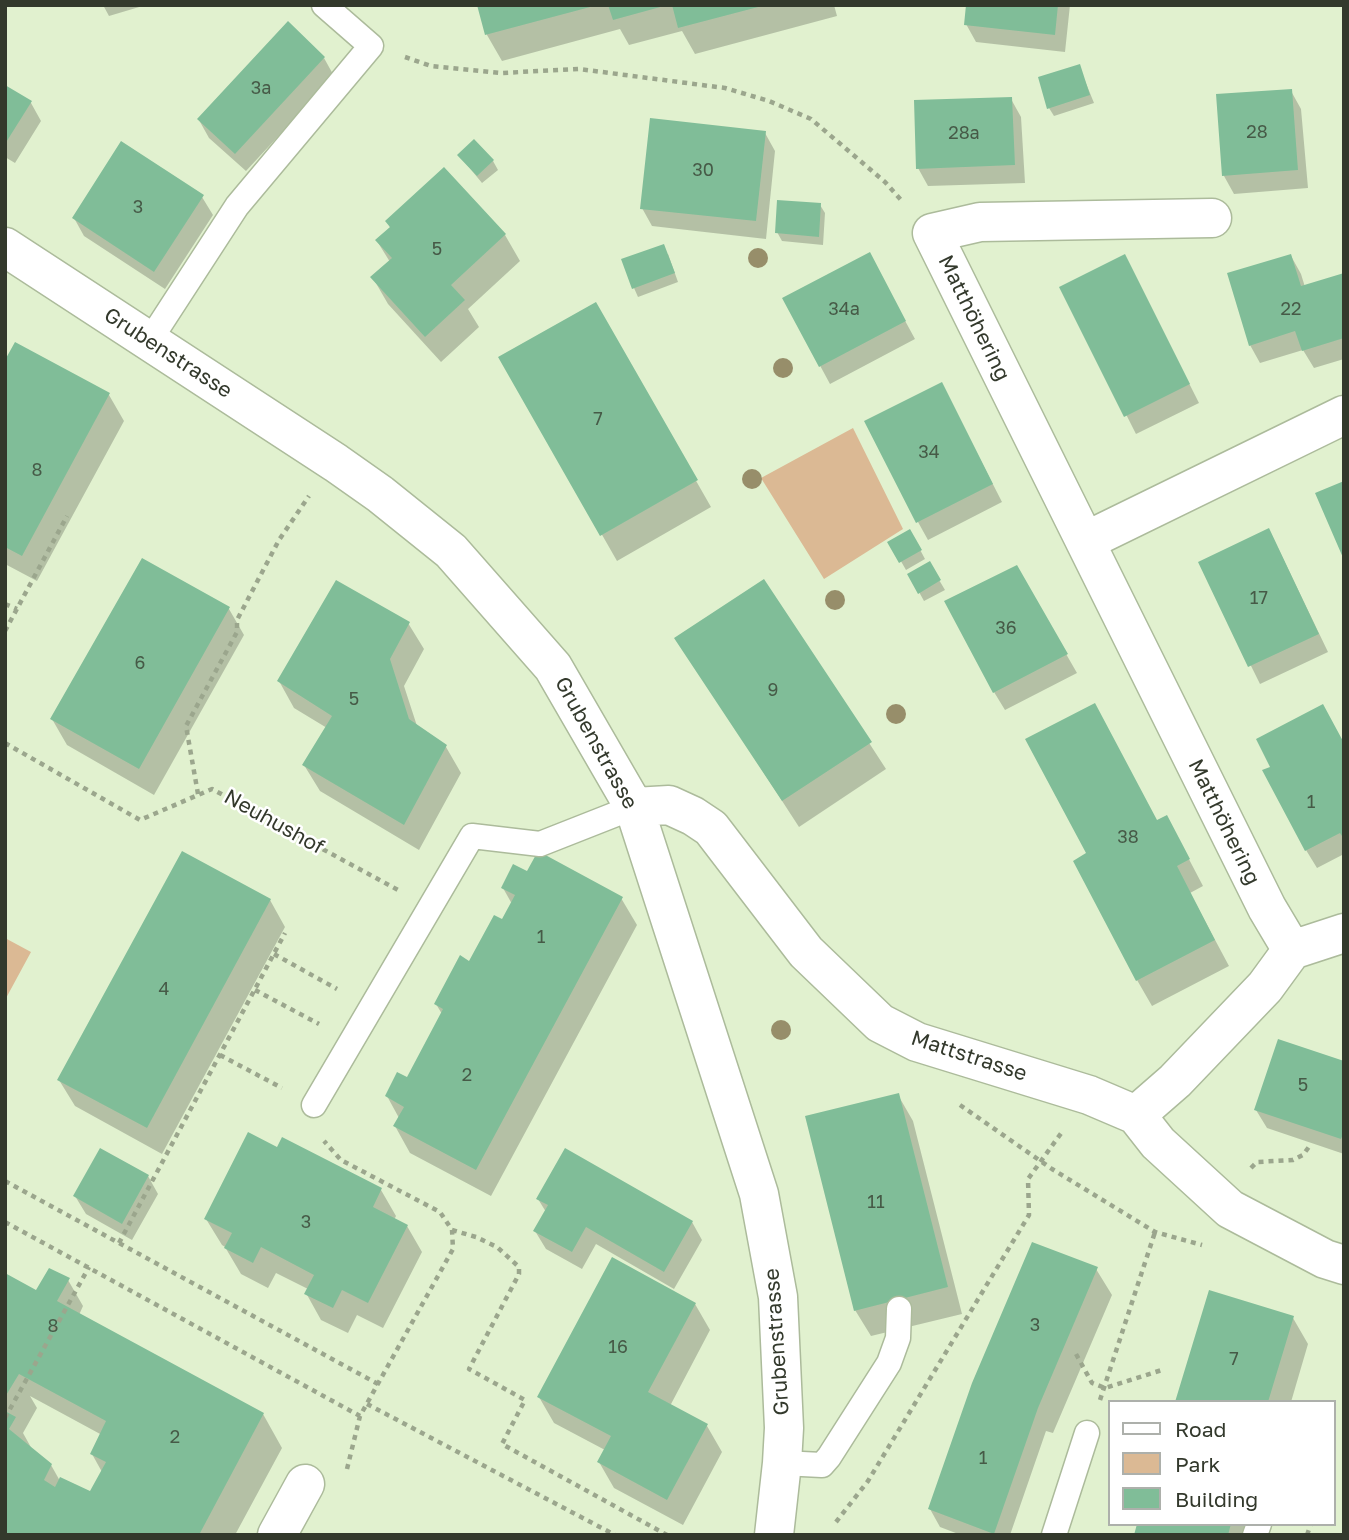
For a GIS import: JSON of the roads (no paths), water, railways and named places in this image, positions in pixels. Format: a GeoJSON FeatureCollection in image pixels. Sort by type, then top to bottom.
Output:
{"type":"FeatureCollection","features":[{"type":"Feature","properties":{"kind":"street","name":"Matthöhering"},"geometry":{"type":"LineString","coordinates":[[1212,218],[980,222],[932,233],[1267,908],[1292,950]]}},
{"type":"Feature","properties":{"kind":"street","name":"Grubenstrasse"},"geometry":{"type":"LineString","coordinates":[[5,247],[380,494],[451,551],[553,667],[634,807],[759,1194],[778,1297],[783,1428],[774,1535]]}},
{"type":"Feature","properties":{"kind":"street"},"geometry":{"type":"LineString","coordinates":[[1086,541],[1344,415]]}},
{"type":"Feature","properties":{"kind":"street","name":"Mattstrasse"},"geometry":{"type":"LineString","coordinates":[[634,807],[669,805],[711,828],[806,952],[880,1023],[917,1042],[1089,1095],[1136,1115],[1158,1143],[1230,1209],[1325,1259],[1344,1265]]}},
{"type":"Feature","properties":{"kind":"street"},"geometry":{"type":"LineString","coordinates":[[1136,1115],[1175,1081],[1265,987],[1292,950],[1344,933]]}},
{"type":"Feature","properties":{"kind":"street"},"geometry":{"type":"LineString","coordinates":[[277,1535],[304,1484]]}},
{"type":"Feature","properties":{"kind":"lane"},"geometry":{"type":"LineString","coordinates":[[150,340],[237,206],[371,46],[324,5]]}},
{"type":"Feature","properties":{"kind":"lane"},"geometry":{"type":"LineString","coordinates":[[314,1105],[472,836],[540,844],[634,807]]}},
{"type":"Feature","properties":{"kind":"lane"},"geometry":{"type":"LineString","coordinates":[[782,1463],[822,1465],[829,1458],[889,1363],[898,1338],[899,1309]]}},
{"type":"Feature","properties":{"kind":"lane"},"geometry":{"type":"LineString","coordinates":[[1054,1535],[1087,1433]]}}]}
